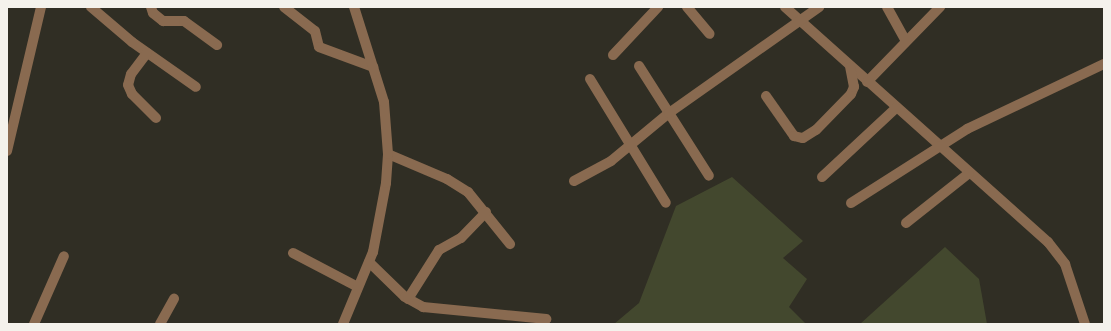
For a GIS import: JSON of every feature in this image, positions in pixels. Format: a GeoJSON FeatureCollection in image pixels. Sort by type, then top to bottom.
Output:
{"type":"FeatureCollection","features":[{"type":"Feature","properties":{"kind":"street"},"geometry":{"type":"LineString","coordinates":[[7,150],[41,7]]}},
{"type":"Feature","properties":{"kind":"street"},"geometry":{"type":"LineString","coordinates":[[91,7],[147,53],[196,87]]}},
{"type":"Feature","properties":{"kind":"street"},"geometry":{"type":"LineString","coordinates":[[151,7],[153,13],[163,21],[184,22],[217,45]]}},
{"type":"Feature","properties":{"kind":"street"},"geometry":{"type":"LineString","coordinates":[[284,7],[315,31],[318,47],[373,67]]}},
{"type":"Feature","properties":{"kind":"street"},"geometry":{"type":"LineString","coordinates":[[343,324],[369,262],[381,216],[388,154],[384,102],[354,7]]}},
{"type":"Feature","properties":{"kind":"street"},"geometry":{"type":"LineString","coordinates":[[613,55],[658,7]]}},
{"type":"Feature","properties":{"kind":"street"},"geometry":{"type":"LineString","coordinates":[[687,7],[710,34]]}},
{"type":"Feature","properties":{"kind":"street"},"geometry":{"type":"LineString","coordinates":[[785,7],[1057,252],[1065,264],[1085,324]]}},
{"type":"Feature","properties":{"kind":"street"},"geometry":{"type":"LineString","coordinates":[[574,181],[610,162],[629,143],[669,113],[819,7]]}},
{"type":"Feature","properties":{"kind":"street"},"geometry":{"type":"LineString","coordinates":[[887,7],[906,41]]}},
{"type":"Feature","properties":{"kind":"street"},"geometry":{"type":"LineString","coordinates":[[867,82],[940,7]]}},
{"type":"Feature","properties":{"kind":"street"},"geometry":{"type":"LineString","coordinates":[[147,53],[131,74],[128,85],[132,94],[156,118]]}},
{"type":"Feature","properties":{"kind":"street"},"geometry":{"type":"LineString","coordinates":[[851,203],[940,146],[994,114],[1011,110],[1104,64]]}},
{"type":"Feature","properties":{"kind":"street"},"geometry":{"type":"LineString","coordinates":[[639,66],[709,176]]}},
{"type":"Feature","properties":{"kind":"street"},"geometry":{"type":"LineString","coordinates":[[766,96],[794,136],[802,138],[816,130],[851,94],[854,78],[849,66]]}},
{"type":"Feature","properties":{"kind":"street"},"geometry":{"type":"LineString","coordinates":[[590,79],[666,204]]}},
{"type":"Feature","properties":{"kind":"street"},"geometry":{"type":"LineString","coordinates":[[822,177],[896,108]]}},
{"type":"Feature","properties":{"kind":"street"},"geometry":{"type":"LineString","coordinates":[[388,154],[447,179],[468,192],[486,212],[510,244]]}},
{"type":"Feature","properties":{"kind":"street"},"geometry":{"type":"LineString","coordinates":[[906,223],[969,173]]}},
{"type":"Feature","properties":{"kind":"street"},"geometry":{"type":"LineString","coordinates":[[408,299],[439,250],[461,238],[486,212]]}},
{"type":"Feature","properties":{"kind":"street"},"geometry":{"type":"LineString","coordinates":[[293,253],[358,287]]}},
{"type":"Feature","properties":{"kind":"street"},"geometry":{"type":"LineString","coordinates":[[34,324],[64,256]]}},
{"type":"Feature","properties":{"kind":"street"},"geometry":{"type":"LineString","coordinates":[[369,262],[408,299],[436,309],[546,319]]}},
{"type":"Feature","properties":{"kind":"street"},"geometry":{"type":"LineString","coordinates":[[160,324],[174,299]]}},
{"type":"Feature","properties":{"kind":"green space"},"geometry":{"type":"Polygon","coordinates":[[[732,177],[803,241],[783,258],[807,279],[789,307],[806,324],[614,324],[639,303],[676,206],[732,177]]]}},
{"type":"Feature","properties":{"kind":"green space"},"geometry":{"type":"Polygon","coordinates":[[[945,247],[979,279],[987,324],[860,324],[945,247]]]}}]}
